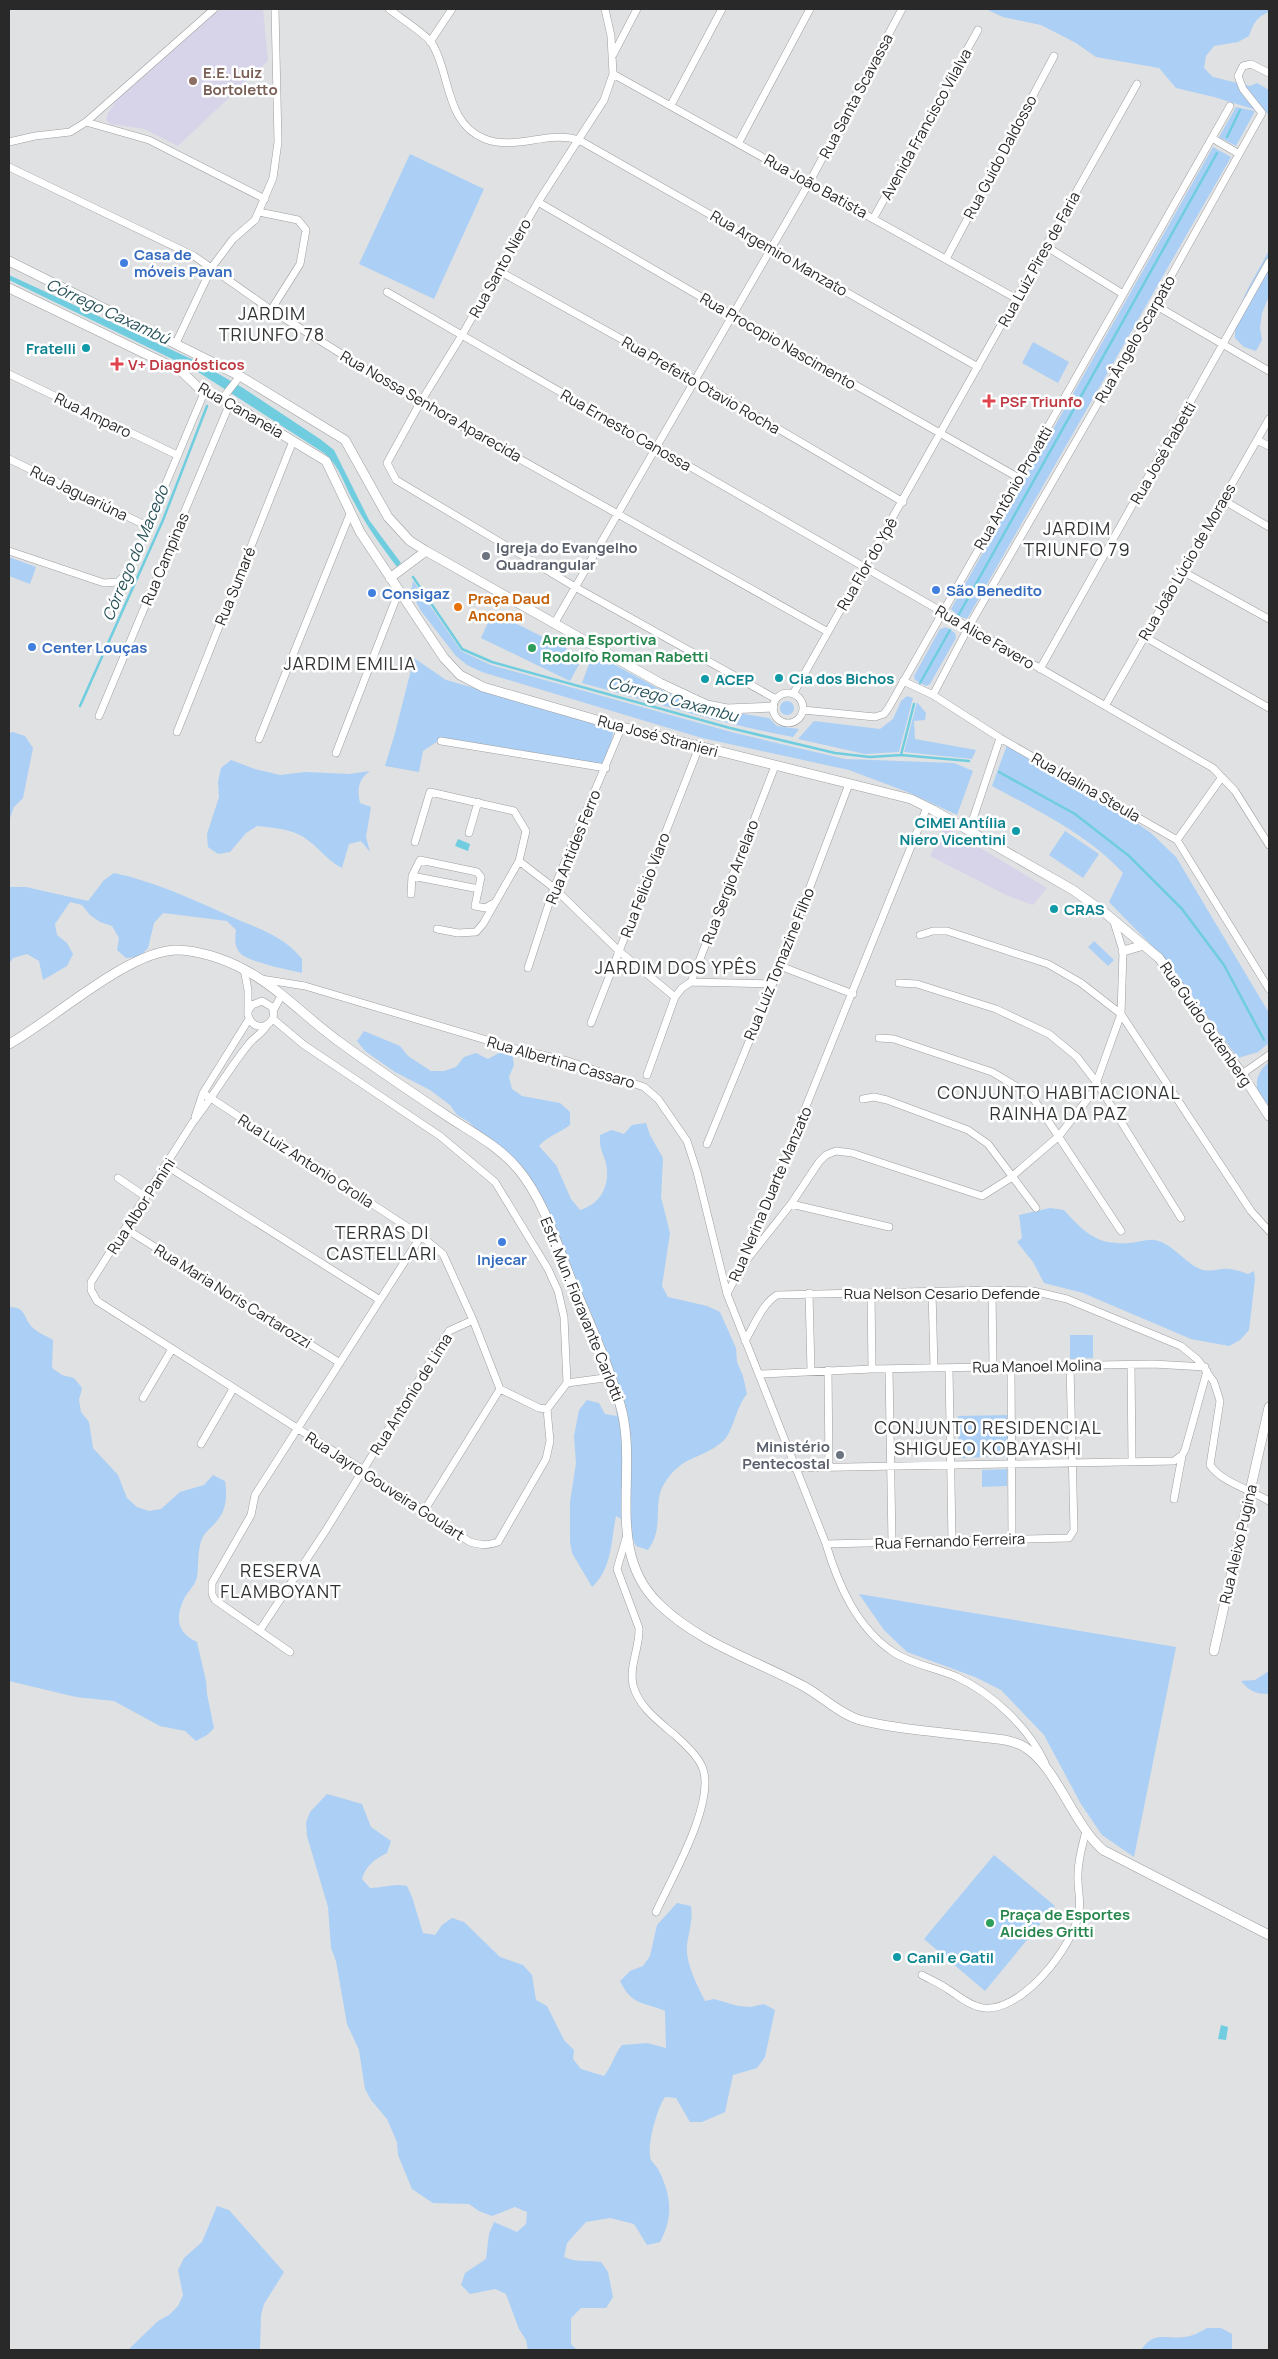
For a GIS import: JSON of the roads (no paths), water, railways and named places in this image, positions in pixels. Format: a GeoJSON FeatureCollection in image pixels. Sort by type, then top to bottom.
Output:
{"type":"FeatureCollection","features":[{"type":"Feature","properties":{"kind":"street"},"geometry":{"type":"LineString","coordinates":[[9,142],[35,136],[70,132],[86,122],[214,9]]}},
{"type":"Feature","properties":{"kind":"street"},"geometry":{"type":"LineString","coordinates":[[176,343],[212,267],[233,239],[255,220],[272,178],[278,142],[275,9]]}},
{"type":"Feature","properties":{"kind":"street"},"geometry":{"type":"LineString","coordinates":[[389,9],[430,42],[454,107],[469,130],[485,139],[500,143],[568,136],[579,140]]}},
{"type":"Feature","properties":{"kind":"street"},"geometry":{"type":"LineString","coordinates":[[430,42],[452,9]]}},
{"type":"Feature","properties":{"kind":"street","name":"Rua Santo Niero"},"geometry":{"type":"LineString","coordinates":[[575,587],[396,480],[387,463],[538,202],[604,100],[613,74],[613,55],[605,9]]}},
{"type":"Feature","properties":{"kind":"street"},"geometry":{"type":"LineString","coordinates":[[613,55],[637,9]]}},
{"type":"Feature","properties":{"kind":"street"},"geometry":{"type":"LineString","coordinates":[[671,105],[722,9]]}},
{"type":"Feature","properties":{"kind":"street"},"geometry":{"type":"LineString","coordinates":[[738,142],[810,9]]}},
{"type":"Feature","properties":{"kind":"street","name":"Rua Santa Scavassa"},"geometry":{"type":"LineString","coordinates":[[554,624],[809,183],[902,9]]}},
{"type":"Feature","properties":{"kind":"street","name":"Avenida Francisco Vilalva"},"geometry":{"type":"LineString","coordinates":[[874,219],[978,30]]}},
{"type":"Feature","properties":{"kind":"street","name":"Rua Guido Daldosso"},"geometry":{"type":"LineString","coordinates":[[946,259],[1054,56]]}},
{"type":"Feature","properties":{"kind":"street","name":"Rua Ângelo Scarpato"},"geometry":{"type":"LineString","coordinates":[[933,695],[968,628],[1155,305],[1262,113],[1243,89],[1238,76],[1243,66],[1251,64],[1269,73]]}},
{"type":"Feature","properties":{"kind":"street","name":"Rua João Batista"},"geometry":{"type":"LineString","coordinates":[[613,74],[1017,299]]}},
{"type":"Feature","properties":{"kind":"street","name":"Rua Luiz Pires de Faria"},"geometry":{"type":"LineString","coordinates":[[940,434],[1138,84]]}},
{"type":"Feature","properties":{"kind":"street","name":"Rua Antônio Provatti"},"geometry":{"type":"LineString","coordinates":[[803,710],[875,717],[884,714],[1230,106]]}},
{"type":"Feature","properties":{"kind":"street"},"geometry":{"type":"LineString","coordinates":[[86,122],[149,140],[265,199]]}},
{"type":"Feature","properties":{"kind":"street"},"geometry":{"type":"LineString","coordinates":[[1212,138],[1239,154]]}},
{"type":"Feature","properties":{"kind":"street","name":"Rua Argemiro Manzato"},"geometry":{"type":"LineString","coordinates":[[579,140],[978,367]]}},
{"type":"Feature","properties":{"kind":"street","name":"Rua Nossa Senhora Aparecida"},"geometry":{"type":"LineString","coordinates":[[9,167],[194,256],[271,310],[420,403],[828,632]]}},
{"type":"Feature","properties":{"kind":"street","name":"Rua Procopio Nascimento"},"geometry":{"type":"LineString","coordinates":[[538,202],[1019,478]]}},
{"type":"Feature","properties":{"kind":"street"},"geometry":{"type":"LineString","coordinates":[[259,212],[298,220],[306,230],[300,264],[271,310]]}},
{"type":"Feature","properties":{"kind":"street"},"geometry":{"type":"LineString","coordinates":[[1047,247],[1124,294]]}},
{"type":"Feature","properties":{"kind":"street"},"geometry":{"type":"LineString","coordinates":[[9,260],[240,376],[345,440],[363,469],[388,517],[410,541],[554,624],[660,683],[707,705],[727,709],[774,703],[784,694],[793,694],[799,698],[803,710],[795,722],[786,724],[778,720],[774,703],[575,587]]}},
{"type":"Feature","properties":{"kind":"street","name":"Rua José Rabetti"},"geometry":{"type":"LineString","coordinates":[[1040,668],[1224,345],[1269,262]]}},
{"type":"Feature","properties":{"kind":"street","name":"Rua Prefeito Otavio Rocha"},"geometry":{"type":"LineString","coordinates":[[499,271],[695,380],[903,502]]}},
{"type":"Feature","properties":{"kind":"street","name":"Rua Cananeia"},"geometry":{"type":"LineString","coordinates":[[9,288],[181,371],[204,393],[226,401],[293,440],[326,462],[350,514],[390,578]]}},
{"type":"Feature","properties":{"kind":"street","name":"Rua Ernesto Canossa"},"geometry":{"type":"LineString","coordinates":[[387,292],[865,568]]}},
{"type":"Feature","properties":{"kind":"street"},"geometry":{"type":"LineString","coordinates":[[1155,305],[1269,371]]}},
{"type":"Feature","properties":{"kind":"street","name":"Rua Amparo"},"geometry":{"type":"LineString","coordinates":[[9,374],[178,455]]}},
{"type":"Feature","properties":{"kind":"street","name":"Rua Campinas"},"geometry":{"type":"LineString","coordinates":[[99,716],[226,401],[240,376]]}},
{"type":"Feature","properties":{"kind":"street"},"geometry":{"type":"LineString","coordinates":[[9,551],[104,583],[118,582],[129,571],[204,393]]}},
{"type":"Feature","properties":{"kind":"street","name":"Rua João Lúcio de Moraes"},"geometry":{"type":"LineString","coordinates":[[1105,706],[1269,419]]}},
{"type":"Feature","properties":{"kind":"street","name":"Rua Flor do Ypê"},"geometry":{"type":"LineString","coordinates":[[793,694],[940,434]]}},
{"type":"Feature","properties":{"kind":"street","name":"Rua Sumaré"},"geometry":{"type":"LineString","coordinates":[[176,732],[293,440]]}},
{"type":"Feature","properties":{"kind":"street"},"geometry":{"type":"LineString","coordinates":[[1257,440],[1269,446]]}},
{"type":"Feature","properties":{"kind":"street","name":"Rua Jaguariúna"},"geometry":{"type":"LineString","coordinates":[[9,459],[149,527]]}},
{"type":"Feature","properties":{"kind":"street"},"geometry":{"type":"LineString","coordinates":[[1223,500],[1269,527]]}},
{"type":"Feature","properties":{"kind":"street"},"geometry":{"type":"LineString","coordinates":[[259,739],[350,514]]}},
{"type":"Feature","properties":{"kind":"street"},"geometry":{"type":"LineString","coordinates":[[390,578],[426,551]]}},
{"type":"Feature","properties":{"kind":"street","name":"Rua Alice Favero"},"geometry":{"type":"LineString","coordinates":[[865,568],[1209,766],[1235,791],[1269,845]]}},
{"type":"Feature","properties":{"kind":"street"},"geometry":{"type":"LineString","coordinates":[[1182,571],[1269,619]]}},
{"type":"Feature","properties":{"kind":"street","name":"Rua José Stranieri"},"geometry":{"type":"LineString","coordinates":[[390,578],[444,658],[460,675],[483,687],[698,747],[911,799],[1072,890],[1113,919]]}},
{"type":"Feature","properties":{"kind":"street"},"geometry":{"type":"LineString","coordinates":[[336,753],[399,591]]}},
{"type":"Feature","properties":{"kind":"street"},"geometry":{"type":"LineString","coordinates":[[1145,637],[1269,708]]}},
{"type":"Feature","properties":{"kind":"street","name":"Rua Idalina Steula"},"geometry":{"type":"LineString","coordinates":[[904,681],[933,695],[1000,738],[1177,840],[1214,903],[1269,989]]}},
{"type":"Feature","properties":{"kind":"street","name":"Rua Antides Ferro"},"geometry":{"type":"LineString","coordinates":[[528,968],[554,888],[606,768],[622,726]]}},
{"type":"Feature","properties":{"kind":"street"},"geometry":{"type":"LineString","coordinates":[[969,832],[1000,738]]}},
{"type":"Feature","properties":{"kind":"street"},"geometry":{"type":"LineString","coordinates":[[441,741],[606,768]]}},
{"type":"Feature","properties":{"kind":"street","name":"Rua Felicio Viaro"},"geometry":{"type":"LineString","coordinates":[[592,1023],[698,747]]}},
{"type":"Feature","properties":{"kind":"street","name":"Rua Sergio Arrelaro"},"geometry":{"type":"LineString","coordinates":[[647,1075],[675,997],[682,988],[691,982],[775,766]]}},
{"type":"Feature","properties":{"kind":"street"},"geometry":{"type":"LineString","coordinates":[[1177,840],[1222,777]]}},
{"type":"Feature","properties":{"kind":"street","name":"Rua Luiz Tomazine Filho"},"geometry":{"type":"LineString","coordinates":[[707,1144],[780,966],[849,784]]}},
{"type":"Feature","properties":{"kind":"street"},"geometry":{"type":"LineString","coordinates":[[415,842],[430,792],[514,811],[526,831],[519,861],[483,924],[476,932],[458,933],[438,929]]}},
{"type":"Feature","properties":{"kind":"street"},"geometry":{"type":"LineString","coordinates":[[469,833],[478,802]]}},
{"type":"Feature","properties":{"kind":"street","name":"Rua Nerina Duarte Manzato"},"geometry":{"type":"LineString","coordinates":[[927,807],[853,994],[740,1267],[727,1294],[760,1374],[794,1468],[826,1544],[837,1579],[847,1600],[880,1642],[894,1653],[956,1677],[985,1695],[1028,1733],[1039,1749],[1051,1777]]}},
{"type":"Feature","properties":{"kind":"street"},"geometry":{"type":"LineString","coordinates":[[411,894],[412,876],[420,860],[476,872],[481,877],[475,906],[485,908],[495,903]]}},
{"type":"Feature","properties":{"kind":"street"},"geometry":{"type":"LineString","coordinates":[[519,861],[554,888],[619,951],[675,997]]}},
{"type":"Feature","properties":{"kind":"street"},"geometry":{"type":"LineString","coordinates":[[412,876],[479,889]]}},
{"type":"Feature","properties":{"kind":"street"},"geometry":{"type":"LineString","coordinates":[[740,1267],[791,1204],[819,1162],[826,1155],[836,1151],[852,1153],[982,1196],[1013,1176],[1059,1136],[1093,1092],[1121,1014],[1123,951],[1113,919]]}},
{"type":"Feature","properties":{"kind":"street","name":"Rua Guido Gutenberg"},"geometry":{"type":"LineString","coordinates":[[1113,919],[1159,958],[1242,1074],[1269,1116]]}},
{"type":"Feature","properties":{"kind":"street"},"geometry":{"type":"LineString","coordinates":[[920,935],[933,931],[947,931],[1048,964],[1081,983],[1121,1014],[1251,1211],[1269,1231]]}},
{"type":"Feature","properties":{"kind":"street"},"geometry":{"type":"LineString","coordinates":[[1123,951],[1144,945]]}},
{"type":"Feature","properties":{"kind":"street","name":"Estr. Mun. Fioravante Carlotti"},"geometry":{"type":"LineString","coordinates":[[9,1044],[128,965],[154,954],[175,950],[203,953],[244,969],[258,978],[339,1042],[494,1147],[518,1169],[542,1207],[612,1377],[627,1433],[626,1538],[632,1562],[640,1581],[658,1603],[691,1629],[724,1649],[791,1679],[852,1717],[861,1720],[1016,1743],[1025,1747],[1035,1755],[1086,1832],[1103,1850],[1119,1860],[1269,1936]]}},
{"type":"Feature","properties":{"kind":"street"},"geometry":{"type":"LineString","coordinates":[[780,966],[853,994]]}},
{"type":"Feature","properties":{"kind":"street"},"geometry":{"type":"LineString","coordinates":[[193,1122],[203,1093],[249,1020],[248,990],[244,969]]}},
{"type":"Feature","properties":{"kind":"street","name":"Rua Albertina Cassaro"},"geometry":{"type":"LineString","coordinates":[[258,978],[305,986],[520,1050],[568,1061],[644,1087],[658,1099],[686,1141],[697,1172],[727,1294]]}},
{"type":"Feature","properties":{"kind":"street"},"geometry":{"type":"LineString","coordinates":[[691,982],[772,984]]}},
{"type":"Feature","properties":{"kind":"street"},"geometry":{"type":"LineString","coordinates":[[899,983],[917,984],[996,1009],[1049,1034],[1077,1057],[1097,1083],[1181,1218]]}},
{"type":"Feature","properties":{"kind":"street"},"geometry":{"type":"LineString","coordinates":[[193,1122],[212,1099],[249,1043],[262,1033],[272,1019],[273,1011],[281,996]]}},
{"type":"Feature","properties":{"kind":"street"},"geometry":{"type":"LineString","coordinates":[[248,1011],[252,1005],[262,1001],[269,1004],[273,1011]]}},
{"type":"Feature","properties":{"kind":"street"},"geometry":{"type":"LineString","coordinates":[[272,1019],[304,1045],[440,1136],[495,1182],[548,1269],[558,1291],[564,1317],[567,1384],[547,1409],[539,1408],[500,1389],[424,1511]]}},
{"type":"Feature","properties":{"kind":"street"},"geometry":{"type":"LineString","coordinates":[[249,1020],[255,1026],[267,1026]]}},
{"type":"Feature","properties":{"kind":"street"},"geometry":{"type":"LineString","coordinates":[[879,1038],[894,1040],[992,1072],[1031,1095],[1121,1231]]}},
{"type":"Feature","properties":{"kind":"street"},"geometry":{"type":"LineString","coordinates":[[1242,1074],[1269,1055]]}},
{"type":"Feature","properties":{"kind":"street","name":"Rua Luiz Antonio Grolla"},"geometry":{"type":"LineString","coordinates":[[203,1093],[421,1236],[443,1254],[500,1389]]}},
{"type":"Feature","properties":{"kind":"street"},"geometry":{"type":"LineString","coordinates":[[863,1099],[886,1100],[968,1130],[988,1144],[1036,1208]]}},
{"type":"Feature","properties":{"kind":"street","name":"Rua Albor Panini"},"geometry":{"type":"LineString","coordinates":[[91,1290],[91,1282],[167,1166],[193,1122]]}},
{"type":"Feature","properties":{"kind":"street"},"geometry":{"type":"LineString","coordinates":[[167,1166],[380,1300]]}},
{"type":"Feature","properties":{"kind":"street"},"geometry":{"type":"LineString","coordinates":[[118,1178],[146,1197]]}},
{"type":"Feature","properties":{"kind":"street"},"geometry":{"type":"LineString","coordinates":[[791,1204],[889,1227]]}},
{"type":"Feature","properties":{"kind":"street","name":"Rua Maria Noris Cartarozzi"},"geometry":{"type":"LineString","coordinates":[[126,1228],[340,1363]]}},
{"type":"Feature","properties":{"kind":"street"},"geometry":{"type":"LineString","coordinates":[[290,1652],[215,1600],[212,1590],[214,1577],[251,1516],[255,1495],[421,1236]]}},
{"type":"Feature","properties":{"kind":"street","name":"Rua Jayro Gouveira Goulart"},"geometry":{"type":"LineString","coordinates":[[91,1290],[96,1301],[363,1470],[470,1542],[481,1546],[498,1542],[546,1459],[550,1441],[547,1409]]}},
{"type":"Feature","properties":{"kind":"street"},"geometry":{"type":"LineString","coordinates":[[992,1290],[993,1367]]}},
{"type":"Feature","properties":{"kind":"street","name":"Rua Nelson Cesario Defende"},"geometry":{"type":"LineString","coordinates":[[745,1341],[771,1299],[777,1295],[992,1290],[1033,1291],[1067,1300],[1181,1346],[1206,1369]]}},
{"type":"Feature","properties":{"kind":"street"},"geometry":{"type":"LineString","coordinates":[[932,1291],[934,1368]]}},
{"type":"Feature","properties":{"kind":"street"},"geometry":{"type":"LineString","coordinates":[[809,1293],[811,1371]]}},
{"type":"Feature","properties":{"kind":"street"},"geometry":{"type":"LineString","coordinates":[[871,1293],[872,1369]]}},
{"type":"Feature","properties":{"kind":"street","name":"Rua Antonio de Lima"},"geometry":{"type":"LineString","coordinates":[[260,1630],[326,1530],[449,1331],[472,1320]]}},
{"type":"Feature","properties":{"kind":"street"},"geometry":{"type":"LineString","coordinates":[[142,1398],[172,1350]]}},
{"type":"Feature","properties":{"kind":"street"},"geometry":{"type":"LineString","coordinates":[[1131,1364],[1132,1461]]}},
{"type":"Feature","properties":{"kind":"street","name":"Rua Manoel Molina"},"geometry":{"type":"LineString","coordinates":[[760,1374],[828,1370],[1131,1364],[1206,1369]]}},
{"type":"Feature","properties":{"kind":"street"},"geometry":{"type":"LineString","coordinates":[[1011,1366],[1012,1539]]}},
{"type":"Feature","properties":{"kind":"street"},"geometry":{"type":"LineString","coordinates":[[1070,1366],[1072,1461]]}},
{"type":"Feature","properties":{"kind":"street"},"geometry":{"type":"LineString","coordinates":[[949,1368],[952,1541]]}},
{"type":"Feature","properties":{"kind":"street"},"geometry":{"type":"LineString","coordinates":[[889,1369],[892,1543]]}},
{"type":"Feature","properties":{"kind":"street"},"geometry":{"type":"LineString","coordinates":[[1174,1500],[1180,1457],[1206,1369]]}},
{"type":"Feature","properties":{"kind":"street"},"geometry":{"type":"LineString","coordinates":[[1206,1369],[1218,1391],[1220,1402],[1210,1465],[1225,1480],[1250,1490],[1269,1501]]}},
{"type":"Feature","properties":{"kind":"street"},"geometry":{"type":"LineString","coordinates":[[828,1370],[829,1467]]}},
{"type":"Feature","properties":{"kind":"street"},"geometry":{"type":"LineString","coordinates":[[567,1384],[612,1377]]}},
{"type":"Feature","properties":{"kind":"street"},"geometry":{"type":"LineString","coordinates":[[201,1444],[233,1388]]}},
{"type":"Feature","properties":{"kind":"street","name":"Rua Aleixo Pugina"},"geometry":{"type":"LineString","coordinates":[[1214,1651],[1269,1407]]}},
{"type":"Feature","properties":{"kind":"street"},"geometry":{"type":"LineString","coordinates":[[794,1468],[1072,1461],[1167,1462],[1180,1457]]}},
{"type":"Feature","properties":{"kind":"street","name":"Rua Fernando Ferreira"},"geometry":{"type":"LineString","coordinates":[[826,1544],[1065,1539],[1072,1535],[1074,1530],[1072,1461]]}},
{"type":"Feature","properties":{"kind":"street"},"geometry":{"type":"LineString","coordinates":[[626,1538],[617,1569],[639,1628],[639,1638],[633,1662],[634,1686],[652,1716],[678,1738],[698,1760],[705,1778],[704,1798],[695,1825],[656,1912]]}},
{"type":"Feature","properties":{"kind":"street"},"geometry":{"type":"LineString","coordinates":[[922,1975],[978,2007],[988,2008],[1009,2003],[1022,1994],[1058,1959],[1069,1942],[1080,1911],[1077,1879],[1086,1832]]}},
{"type":"Feature","properties":{"kind":"waterway"},"geometry":{"type":"LineString","coordinates":[[1227,137],[1240,110]]}},
{"type":"Feature","properties":{"kind":"waterway"},"geometry":{"type":"LineString","coordinates":[[958,616],[1217,153]]}},
{"type":"Feature","properties":{"kind":"waterway","name":"Córrego do Macedo"},"geometry":{"type":"LineString","coordinates":[[80,706],[163,520],[207,406]]}},
{"type":"Feature","properties":{"kind":"waterway","name":"Córrego Caxambu"},"geometry":{"type":"LineString","coordinates":[[413,577],[462,649],[492,662],[730,728],[835,753],[870,757],[901,755],[969,761]]}},
{"type":"Feature","properties":{"kind":"waterway"},"geometry":{"type":"LineString","coordinates":[[920,683],[950,630]]}},
{"type":"Feature","properties":{"kind":"waterway"},"geometry":{"type":"LineString","coordinates":[[901,755],[914,704]]}},
{"type":"Feature","properties":{"kind":"waterway","name":"Córrego Caxambu"},"geometry":{"type":"LineString","coordinates":[[999,772],[1075,814],[1129,856],[1182,909],[1224,965],[1264,1040]]}},
{"type":"Feature","properties":{"kind":"place","name":"E.E. Luiz Bortoletto"},"geometry":{"type":"Point","coordinates":[193,81]}},
{"type":"Feature","properties":{"kind":"place","name":"Casa de móveis Pavan"},"geometry":{"type":"Point","coordinates":[124,263]}},
{"type":"Feature","properties":{"kind":"place","name":"Fratelli"},"geometry":{"type":"Point","coordinates":[86,348]}},
{"type":"Feature","properties":{"kind":"place","name":"V+ Diagnósticos"},"geometry":{"type":"Point","coordinates":[117,364]}},
{"type":"Feature","properties":{"kind":"place","name":"PSF Triunfo"},"geometry":{"type":"Point","coordinates":[989,401]}},
{"type":"Feature","properties":{"kind":"place","name":"Igreja do Evangelho Quadrangular"},"geometry":{"type":"Point","coordinates":[486,556]}},
{"type":"Feature","properties":{"kind":"place","name":"São Benedito"},"geometry":{"type":"Point","coordinates":[936,590]}},
{"type":"Feature","properties":{"kind":"place","name":"Consigaz"},"geometry":{"type":"Point","coordinates":[372,593]}},
{"type":"Feature","properties":{"kind":"place","name":"Praça Daud Ancona"},"geometry":{"type":"Point","coordinates":[458,607]}},
{"type":"Feature","properties":{"kind":"place","name":"Center Louças"},"geometry":{"type":"Point","coordinates":[32,647]}},
{"type":"Feature","properties":{"kind":"place","name":"Arena Esportiva Rodolfo Roman Rabetti"},"geometry":{"type":"Point","coordinates":[532,648]}},
{"type":"Feature","properties":{"kind":"place","name":"Cia dos Bichos"},"geometry":{"type":"Point","coordinates":[779,678]}},
{"type":"Feature","properties":{"kind":"place","name":"ACEP"},"geometry":{"type":"Point","coordinates":[705,679]}},
{"type":"Feature","properties":{"kind":"place","name":"CIMEI Antília Niero Vicentini"},"geometry":{"type":"Point","coordinates":[1016,831]}},
{"type":"Feature","properties":{"kind":"place","name":"CRAS"},"geometry":{"type":"Point","coordinates":[1054,909]}},
{"type":"Feature","properties":{"kind":"place","name":"Injecar"},"geometry":{"type":"Point","coordinates":[502,1242]}},
{"type":"Feature","properties":{"kind":"place","name":"Ministério Pentecostal"},"geometry":{"type":"Point","coordinates":[840,1455]}},
{"type":"Feature","properties":{"kind":"place","name":"Praça de Esportes Alcides Gritti"},"geometry":{"type":"Point","coordinates":[990,1923]}},
{"type":"Feature","properties":{"kind":"place","name":"Canil e Gatil"},"geometry":{"type":"Point","coordinates":[897,1957]}},
{"type":"Feature","properties":{"kind":"district","name":"JARDIM TRIUNFO 78"},"geometry":{"type":"Point","coordinates":[272,323]}},
{"type":"Feature","properties":{"kind":"district","name":"JARDIM TRIUNFO 79"},"geometry":{"type":"Point","coordinates":[1077,538]}},
{"type":"Feature","properties":{"kind":"district","name":"JARDIM EMILIA"},"geometry":{"type":"Point","coordinates":[350,663]}},
{"type":"Feature","properties":{"kind":"district","name":"JARDIM DOS YPÊS"},"geometry":{"type":"Point","coordinates":[676,967]}},
{"type":"Feature","properties":{"kind":"district","name":"CONJUNTO HABITACIONAL RAINHA DA PAZ"},"geometry":{"type":"Point","coordinates":[1059,1102]}},
{"type":"Feature","properties":{"kind":"district","name":"TERRAS DI CASTELLARI"},"geometry":{"type":"Point","coordinates":[382,1242]}},
{"type":"Feature","properties":{"kind":"district","name":"CONJUNTO RESIDENCIAL SHIGUEO KOBAYASHI"},"geometry":{"type":"Point","coordinates":[988,1437]}},
{"type":"Feature","properties":{"kind":"district","name":"RESERVA FLAMBOYANT"},"geometry":{"type":"Point","coordinates":[281,1580]}},
{"type":"Feature","properties":{"kind":"water label","name":"Córrego Caxambú"},"geometry":{"type":"Point","coordinates":[108,311]}}]}
